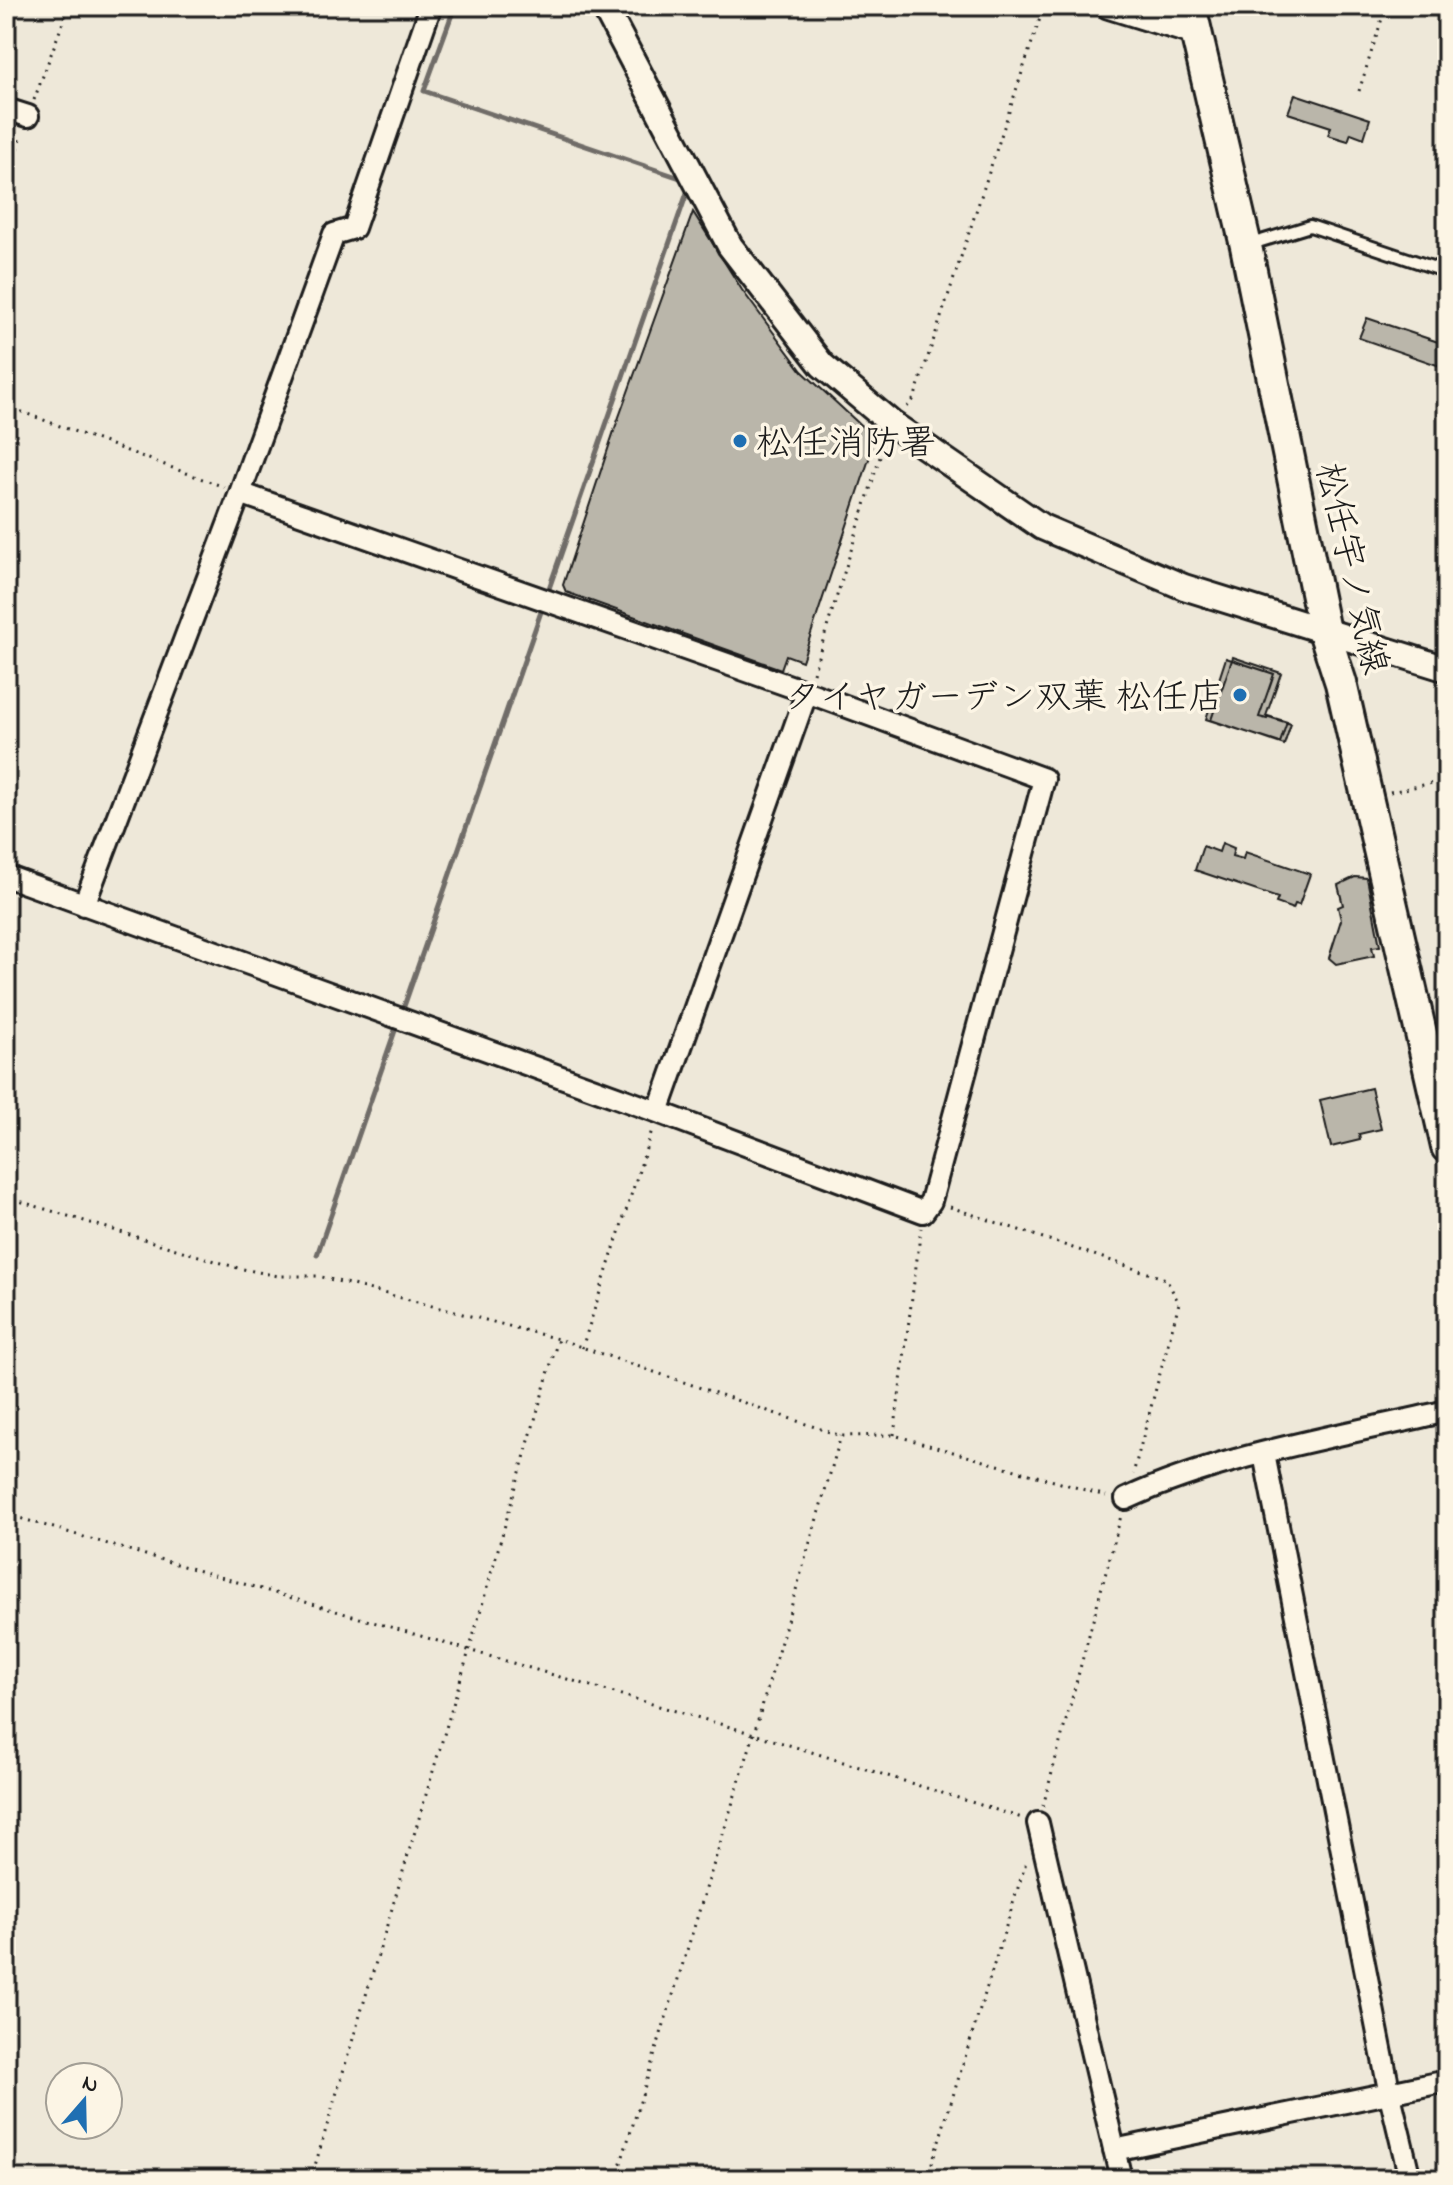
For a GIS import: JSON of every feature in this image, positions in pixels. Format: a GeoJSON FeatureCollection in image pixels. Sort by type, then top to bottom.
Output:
{"type":"FeatureCollection","features":[{"type":"Feature","properties":{"kind":"main road","name":"松任宇ノ気線"},"geometry":{"type":"LineString","coordinates":[[1193,19],[1246,246],[1324,631],[1341,683],[1447,1147]]}},
{"type":"Feature","properties":{"kind":"street"},"geometry":{"type":"LineString","coordinates":[[84,905],[334,234],[354,228],[431,6]]}},
{"type":"Feature","properties":{"kind":"street"},"geometry":{"type":"LineString","coordinates":[[604,6],[730,246],[822,365],[891,423],[1042,527],[1184,587],[1447,669]]}},
{"type":"Feature","properties":{"kind":"street"},"geometry":{"type":"LineString","coordinates":[[1109,6],[1193,19]]}},
{"type":"Feature","properties":{"kind":"street"},"geometry":{"type":"LineString","coordinates":[[6,109],[28,116]]}},
{"type":"Feature","properties":{"kind":"street"},"geometry":{"type":"LineString","coordinates":[[6,876],[927,1206],[1044,779],[807,692],[240,493]]}},
{"type":"Feature","properties":{"kind":"street"},"geometry":{"type":"LineString","coordinates":[[658,1112],[807,692]]}},
{"type":"Feature","properties":{"kind":"street"},"geometry":{"type":"LineString","coordinates":[[1126,1499],[1158,1484],[1264,1454],[1447,1411]]}},
{"type":"Feature","properties":{"kind":"street"},"geometry":{"type":"LineString","coordinates":[[1264,1454],[1390,2095],[1410,2179]]}},
{"type":"Feature","properties":{"kind":"street"},"geometry":{"type":"LineString","coordinates":[[1038,1823],[1121,2179]]}},
{"type":"Feature","properties":{"kind":"street"},"geometry":{"type":"LineString","coordinates":[[1114,2150],[1447,2081]]}},
{"type":"Feature","properties":{"kind":"lane"},"geometry":{"type":"LineString","coordinates":[[1246,246],[1310,226],[1447,272]]}},
{"type":"Feature","properties":{"kind":"path"},"geometry":{"type":"LineString","coordinates":[[6,179],[69,6]]}},
{"type":"Feature","properties":{"kind":"path"},"geometry":{"type":"LineString","coordinates":[[807,692],[891,423],[914,399],[1044,6]]}},
{"type":"Feature","properties":{"kind":"path"},"geometry":{"type":"LineString","coordinates":[[1359,91],[1386,6]]}},
{"type":"Feature","properties":{"kind":"path"},"geometry":{"type":"LineString","coordinates":[[6,406],[240,493]]}},
{"type":"Feature","properties":{"kind":"path"},"geometry":{"type":"LineString","coordinates":[[1367,797],[1447,780]]}},
{"type":"Feature","properties":{"kind":"path"},"geometry":{"type":"LineString","coordinates":[[582,1348],[658,1112]]}},
{"type":"Feature","properties":{"kind":"path"},"geometry":{"type":"LineString","coordinates":[[6,1197],[238,1268],[278,1276],[318,1276],[558,1339],[841,1436],[894,1435],[1126,1499]]}},
{"type":"Feature","properties":{"kind":"path"},"geometry":{"type":"LineString","coordinates":[[894,1435],[927,1206],[1166,1279],[1179,1303],[1038,1823],[927,2179]]}},
{"type":"Feature","properties":{"kind":"path"},"geometry":{"type":"LineString","coordinates":[[311,2179],[469,1651],[558,1339]]}},
{"type":"Feature","properties":{"kind":"path"},"geometry":{"type":"LineString","coordinates":[[616,2179],[754,1734],[841,1436]]}},
{"type":"Feature","properties":{"kind":"path"},"geometry":{"type":"LineString","coordinates":[[6,1514],[754,1734],[1038,1823]]}},
{"type":"Feature","properties":{"kind":"building"},"geometry":{"type":"Polygon","coordinates":[[[1295,94],[1370,119],[1364,138],[1351,133],[1348,141],[1328,135],[1331,127],[1288,113],[1295,94]]]}},
{"type":"Feature","properties":{"kind":"building","name":"松任消防署"},"geometry":{"type":"Polygon","coordinates":[[[693,212],[742,290],[802,371],[868,432],[872,450],[802,661],[786,655],[781,669],[566,592],[563,585],[615,428],[693,212]]]}},
{"type":"Feature","properties":{"kind":"building"},"geometry":{"type":"Polygon","coordinates":[[[1367,318],[1447,345],[1440,366],[1359,338],[1367,318]]]}},
{"type":"Feature","properties":{"kind":"building","name":"タイヤガーデン双葉 松任店"},"geometry":{"type":"Polygon","coordinates":[[[1233,657],[1281,673],[1266,716],[1291,724],[1284,745],[1211,720],[1233,657]]]}},
{"type":"Feature","properties":{"kind":"building","name":"タイヤガーデン双葉 松任店"},"geometry":{"type":"Polygon","coordinates":[[[1226,658],[1274,674],[1259,717],[1267,719],[1268,716],[1287,722],[1280,743],[1206,719],[1226,658]]]}},
{"type":"Feature","properties":{"kind":"building"},"geometry":{"type":"Polygon","coordinates":[[[1222,843],[1234,848],[1232,856],[1243,859],[1245,852],[1310,874],[1299,905],[1295,904],[1293,909],[1276,903],[1278,898],[1195,870],[1203,846],[1219,852],[1222,843]]]}},
{"type":"Feature","properties":{"kind":"building"},"geometry":{"type":"Polygon","coordinates":[[[1355,877],[1367,878],[1380,946],[1372,947],[1374,956],[1336,964],[1329,958],[1341,920],[1338,907],[1343,905],[1338,885],[1355,877]]]}},
{"type":"Feature","properties":{"kind":"building"},"geometry":{"type":"Polygon","coordinates":[[[1371,1088],[1381,1129],[1359,1134],[1360,1140],[1331,1147],[1320,1100],[1371,1088]]]}},
{"type":"Feature","properties":{"kind":"waterway"},"geometry":{"type":"LineString","coordinates":[[455,6],[424,91],[686,180]]}},
{"type":"Feature","properties":{"kind":"waterway"},"geometry":{"type":"LineString","coordinates":[[546,597],[689,187]]}},
{"type":"Feature","properties":{"kind":"waterway"},"geometry":{"type":"LineString","coordinates":[[402,1012],[543,606]]}},
{"type":"Feature","properties":{"kind":"waterway"},"geometry":{"type":"LineString","coordinates":[[317,1255],[398,1022]]}},
{"type":"Feature","properties":{"kind":"place","name":"松任消防署"},"geometry":{"type":"Point","coordinates":[740,441]}},
{"type":"Feature","properties":{"kind":"place","name":"タイヤガーデン双葉 松任店"},"geometry":{"type":"Point","coordinates":[1240,695]}}]}
